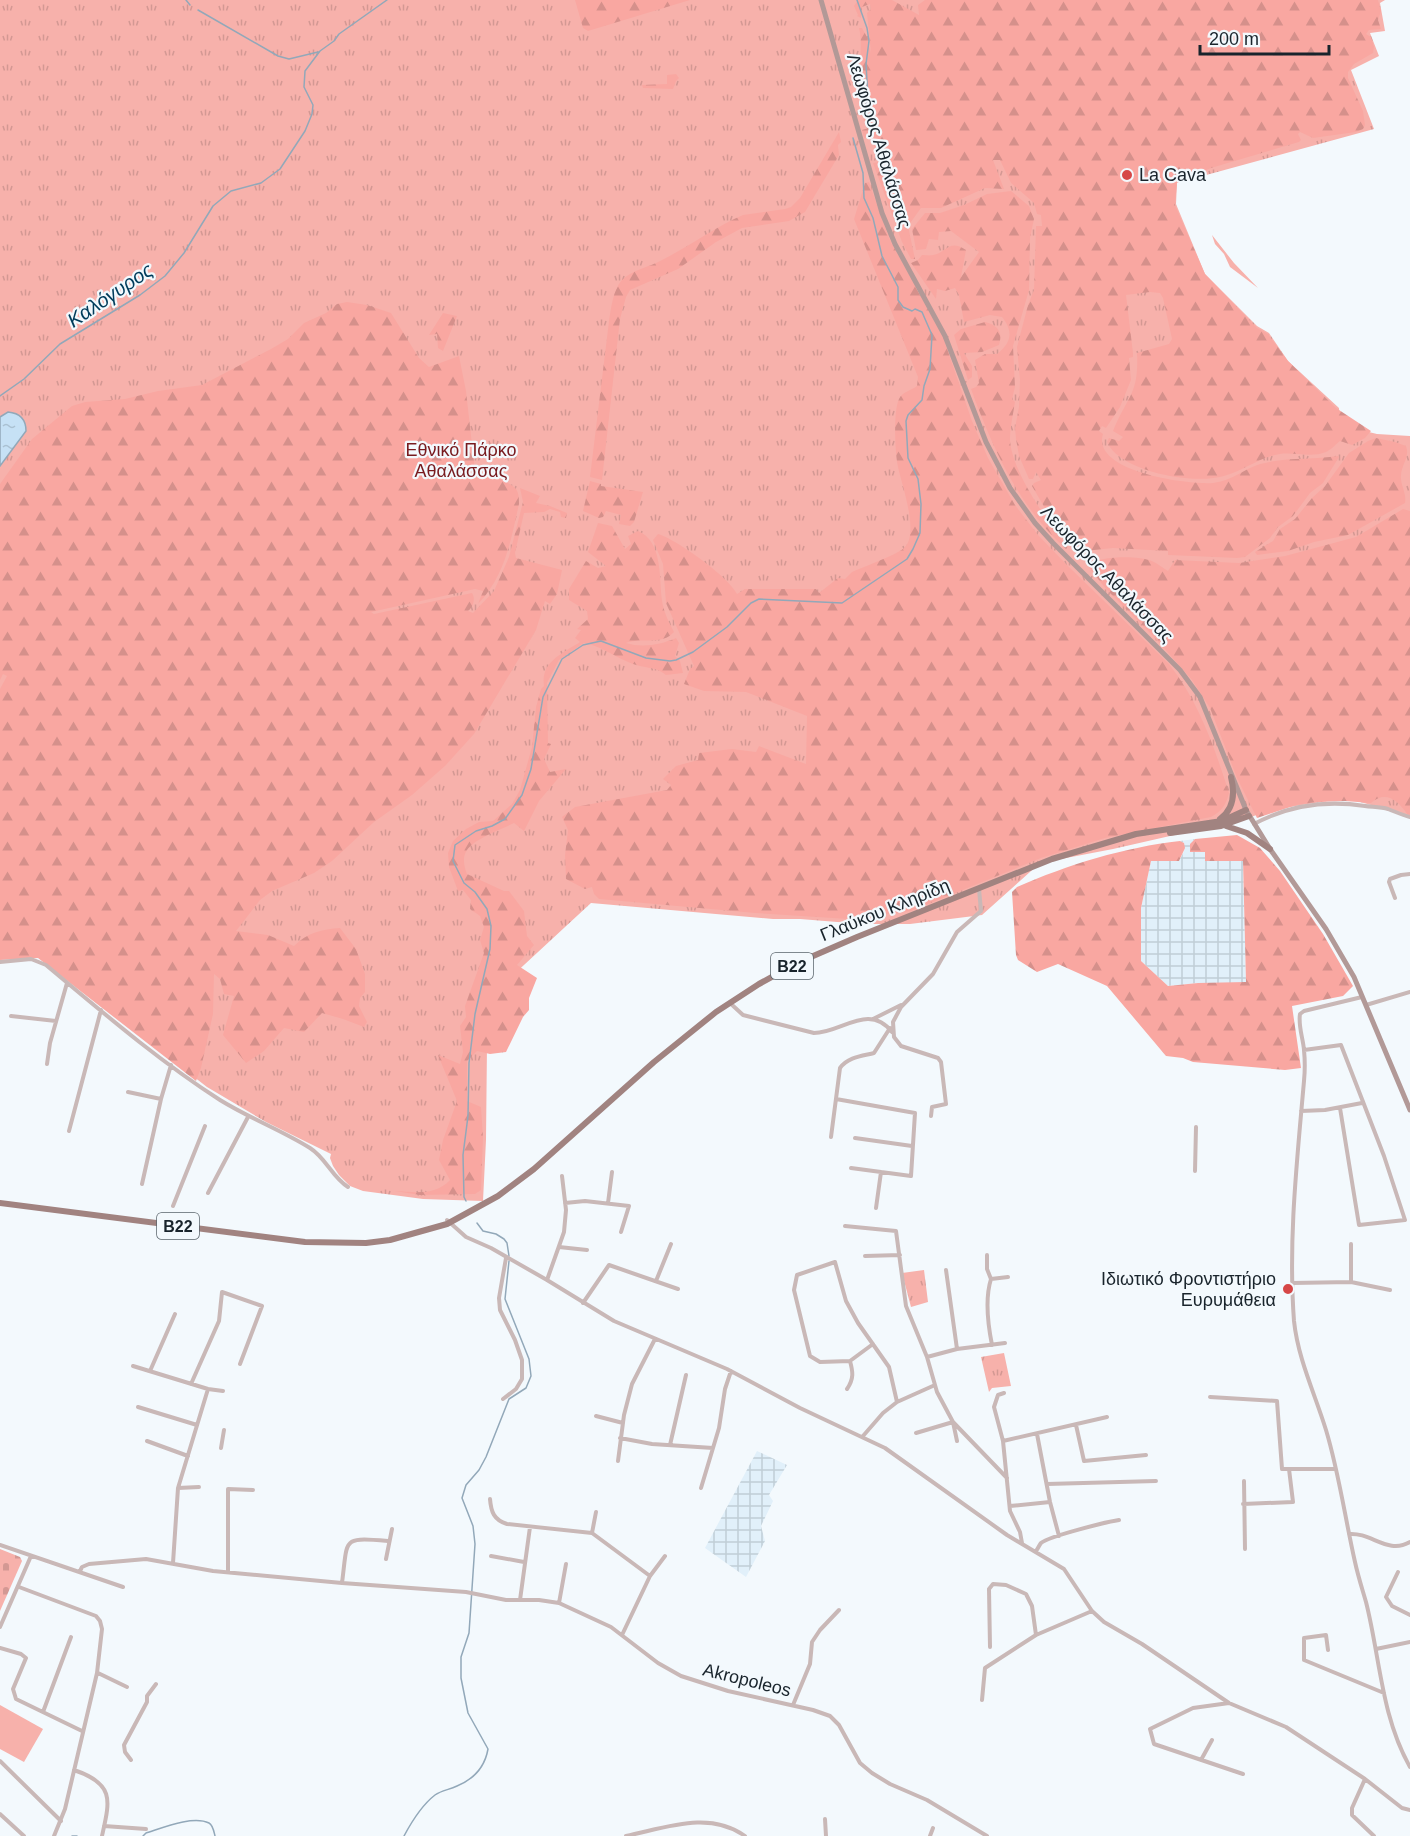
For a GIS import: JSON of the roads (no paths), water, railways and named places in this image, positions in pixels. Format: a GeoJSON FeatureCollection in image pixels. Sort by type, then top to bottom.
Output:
{"type":"FeatureCollection","features":[{"type":"Feature","properties":{"kind":"main road","name":"Λεωφόρος Αθαλάσσας"},"geometry":{"type":"LineString","coordinates":[[821,0],[882,213],[895,244],[945,336],[986,442],[1010,488],[1035,523],[1053,543],[1180,670],[1200,697],[1248,813],[1343,957],[1363,997],[1410,1110]]}},
{"type":"Feature","properties":{"kind":"main road"},"geometry":{"type":"LineString","coordinates":[[1214,823],[1231,807],[1234,794],[1232,777]]}},
{"type":"Feature","properties":{"kind":"main road","name":"Γλαύκου Κληρίδη"},"geometry":{"type":"LineString","coordinates":[[0,1203],[305,1242],[356,1242],[408,1232],[448,1221],[514,1184],[685,1036],[730,1003],[816,954],[1052,859],[1136,834],[1214,823],[1248,813]]}},
{"type":"Feature","properties":{"kind":"main road","name":"Γλαύκου Κληρίδη"},"geometry":{"type":"LineString","coordinates":[[1121,839],[1221,826],[1248,813]]}},
{"type":"Feature","properties":{"kind":"main road"},"geometry":{"type":"LineString","coordinates":[[1221,826],[1233,827],[1247,833],[1270,849]]}},
{"type":"Feature","properties":{"kind":"street"},"geometry":{"type":"LineString","coordinates":[[1254,824],[1291,809],[1327,803],[1388,809],[1410,817]]}},
{"type":"Feature","properties":{"kind":"street"},"geometry":{"type":"LineString","coordinates":[[1395,898],[1390,879],[1401,874],[1410,874]]}},
{"type":"Feature","properties":{"kind":"street"},"geometry":{"type":"LineString","coordinates":[[831,1137],[840,1068],[851,1058],[874,1053],[891,1031],[893,1022],[905,1003],[933,974],[957,932],[981,911],[979,888]]}},
{"type":"Feature","properties":{"kind":"street"},"geometry":{"type":"LineString","coordinates":[[0,962],[38,960],[196,1085],[248,1117],[309,1147],[324,1159],[337,1178],[348,1187]]}},
{"type":"Feature","properties":{"kind":"street"},"geometry":{"type":"LineString","coordinates":[[46,1064],[67,983]]}},
{"type":"Feature","properties":{"kind":"street"},"geometry":{"type":"LineString","coordinates":[[1366,1005],[1410,992]]}},
{"type":"Feature","properties":{"kind":"street"},"geometry":{"type":"LineString","coordinates":[[1363,997],[1304,1011],[1300,1014],[1305,1070],[1290,1258],[1294,1322],[1303,1363],[1326,1430],[1336,1469],[1394,1731],[1410,1767]]}},
{"type":"Feature","properties":{"kind":"street"},"geometry":{"type":"LineString","coordinates":[[730,1003],[742,1014],[821,1033],[849,1022],[872,1019],[905,1003]]}},
{"type":"Feature","properties":{"kind":"street"},"geometry":{"type":"LineString","coordinates":[[69,1131],[101,1010]]}},
{"type":"Feature","properties":{"kind":"street"},"geometry":{"type":"LineString","coordinates":[[11,1016],[56,1021]]}},
{"type":"Feature","properties":{"kind":"street"},"geometry":{"type":"LineString","coordinates":[[872,1019],[885,1024],[901,1046],[938,1058],[941,1062],[946,1104],[932,1107],[931,1116]]}},
{"type":"Feature","properties":{"kind":"street"},"geometry":{"type":"LineString","coordinates":[[1304,1050],[1341,1045],[1384,1156],[1405,1220],[1359,1225],[1340,1108]]}},
{"type":"Feature","properties":{"kind":"street"},"geometry":{"type":"LineString","coordinates":[[142,1184],[171,1065]]}},
{"type":"Feature","properties":{"kind":"street"},"geometry":{"type":"LineString","coordinates":[[128,1092],[161,1099]]}},
{"type":"Feature","properties":{"kind":"street"},"geometry":{"type":"LineString","coordinates":[[836,1099],[915,1113],[910,1176],[851,1167]]}},
{"type":"Feature","properties":{"kind":"street"},"geometry":{"type":"LineString","coordinates":[[1301,1111],[1340,1108],[1362,1103]]}},
{"type":"Feature","properties":{"kind":"street"},"geometry":{"type":"LineString","coordinates":[[208,1193],[248,1117]]}},
{"type":"Feature","properties":{"kind":"street"},"geometry":{"type":"LineString","coordinates":[[173,1206],[205,1126]]}},
{"type":"Feature","properties":{"kind":"street"},"geometry":{"type":"LineString","coordinates":[[1195,1171],[1196,1127]]}},
{"type":"Feature","properties":{"kind":"street"},"geometry":{"type":"LineString","coordinates":[[855,1138],[912,1146]]}},
{"type":"Feature","properties":{"kind":"street"},"geometry":{"type":"LineString","coordinates":[[608,1203],[612,1172]]}},
{"type":"Feature","properties":{"kind":"street"},"geometry":{"type":"LineString","coordinates":[[876,1208],[880,1172]]}},
{"type":"Feature","properties":{"kind":"street"},"geometry":{"type":"LineString","coordinates":[[547,1280],[564,1232],[566,1203],[562,1176]]}},
{"type":"Feature","properties":{"kind":"street"},"geometry":{"type":"LineString","coordinates":[[566,1203],[585,1201],[628,1206],[621,1232]]}},
{"type":"Feature","properties":{"kind":"street"},"geometry":{"type":"LineString","coordinates":[[448,1221],[466,1237],[491,1248],[547,1280],[614,1322],[731,1371],[800,1408],[863,1436],[898,1456],[1007,1535],[1064,1569],[1092,1611],[1104,1622],[1142,1644],[1229,1703],[1286,1727],[1365,1779],[1401,1808],[1410,1810]]}},
{"type":"Feature","properties":{"kind":"street"},"geometry":{"type":"LineString","coordinates":[[845,1226],[897,1231],[906,1306],[927,1357],[937,1392],[953,1422],[1007,1479]]}},
{"type":"Feature","properties":{"kind":"street"},"geometry":{"type":"LineString","coordinates":[[656,1281],[671,1244]]}},
{"type":"Feature","properties":{"kind":"street"},"geometry":{"type":"LineString","coordinates":[[1351,1244],[1351,1282]]}},
{"type":"Feature","properties":{"kind":"street"},"geometry":{"type":"LineString","coordinates":[[559,1247],[587,1250]]}},
{"type":"Feature","properties":{"kind":"street"},"geometry":{"type":"LineString","coordinates":[[987,1255],[987,1269],[991,1279],[988,1291],[992,1345]]}},
{"type":"Feature","properties":{"kind":"street"},"geometry":{"type":"LineString","coordinates":[[865,1256],[900,1256]]}},
{"type":"Feature","properties":{"kind":"street"},"geometry":{"type":"LineString","coordinates":[[503,1400],[516,1389],[522,1379],[522,1360],[515,1340],[500,1311],[506,1258]]}},
{"type":"Feature","properties":{"kind":"street"},"geometry":{"type":"LineString","coordinates":[[873,1344],[850,1361],[820,1362],[810,1356],[794,1290],[797,1275],[835,1262],[846,1301],[888,1367],[897,1402]]}},
{"type":"Feature","properties":{"kind":"street"},"geometry":{"type":"LineString","coordinates":[[583,1303],[609,1265],[678,1289]]}},
{"type":"Feature","properties":{"kind":"street"},"geometry":{"type":"LineString","coordinates":[[946,1270],[957,1349]]}},
{"type":"Feature","properties":{"kind":"street"},"geometry":{"type":"LineString","coordinates":[[991,1279],[1008,1277]]}},
{"type":"Feature","properties":{"kind":"street"},"geometry":{"type":"LineString","coordinates":[[1292,1283],[1351,1282],[1390,1290]]}},
{"type":"Feature","properties":{"kind":"street"},"geometry":{"type":"LineString","coordinates":[[191,1384],[219,1321],[222,1292],[262,1306],[240,1364]]}},
{"type":"Feature","properties":{"kind":"street"},"geometry":{"type":"LineString","coordinates":[[150,1371],[175,1314]]}},
{"type":"Feature","properties":{"kind":"street"},"geometry":{"type":"LineString","coordinates":[[618,1461],[620,1438],[632,1384],[655,1339]]}},
{"type":"Feature","properties":{"kind":"street"},"geometry":{"type":"LineString","coordinates":[[927,1357],[957,1349],[1005,1343]]}},
{"type":"Feature","properties":{"kind":"street"},"geometry":{"type":"LineString","coordinates":[[847,1389],[853,1381],[850,1361]]}},
{"type":"Feature","properties":{"kind":"street"},"geometry":{"type":"LineString","coordinates":[[134,1366],[208,1389],[223,1391]]}},
{"type":"Feature","properties":{"kind":"street"},"geometry":{"type":"LineString","coordinates":[[701,1488],[731,1371]]}},
{"type":"Feature","properties":{"kind":"street"},"geometry":{"type":"LineString","coordinates":[[670,1445],[686,1375]]}},
{"type":"Feature","properties":{"kind":"street"},"geometry":{"type":"LineString","coordinates":[[863,1436],[883,1413],[897,1402],[935,1385]]}},
{"type":"Feature","properties":{"kind":"street"},"geometry":{"type":"LineString","coordinates":[[173,1563],[178,1488],[208,1389]]}},
{"type":"Feature","properties":{"kind":"street"},"geometry":{"type":"LineString","coordinates":[[1004,1393],[998,1395],[994,1407],[1003,1441],[1010,1511],[1022,1537],[1022,1543]]}},
{"type":"Feature","properties":{"kind":"street"},"geometry":{"type":"LineString","coordinates":[[1210,1396],[1277,1401],[1282,1469],[1336,1469]]}},
{"type":"Feature","properties":{"kind":"street"},"geometry":{"type":"LineString","coordinates":[[138,1407],[197,1425]]}},
{"type":"Feature","properties":{"kind":"street"},"geometry":{"type":"LineString","coordinates":[[596,1416],[623,1423]]}},
{"type":"Feature","properties":{"kind":"street"},"geometry":{"type":"LineString","coordinates":[[1003,1441],[1107,1417]]}},
{"type":"Feature","properties":{"kind":"street"},"geometry":{"type":"LineString","coordinates":[[916,1433],[953,1422]]}},
{"type":"Feature","properties":{"kind":"street"},"geometry":{"type":"LineString","coordinates":[[953,1422],[957,1441]]}},
{"type":"Feature","properties":{"kind":"street"},"geometry":{"type":"LineString","coordinates":[[1076,1425],[1084,1461],[1146,1455]]}},
{"type":"Feature","properties":{"kind":"street"},"geometry":{"type":"LineString","coordinates":[[220,1448],[224,1430]]}},
{"type":"Feature","properties":{"kind":"street"},"geometry":{"type":"LineString","coordinates":[[1037,1434],[1059,1536]]}},
{"type":"Feature","properties":{"kind":"street"},"geometry":{"type":"LineString","coordinates":[[620,1438],[713,1448]]}},
{"type":"Feature","properties":{"kind":"street"},"geometry":{"type":"LineString","coordinates":[[147,1442],[188,1456]]}},
{"type":"Feature","properties":{"kind":"street"},"geometry":{"type":"LineString","coordinates":[[1243,1504],[1293,1502],[1289,1469]]}},
{"type":"Feature","properties":{"kind":"street"},"geometry":{"type":"LineString","coordinates":[[1047,1484],[1156,1481]]}},
{"type":"Feature","properties":{"kind":"street"},"geometry":{"type":"LineString","coordinates":[[1244,1481],[1245,1549]]}},
{"type":"Feature","properties":{"kind":"street"},"geometry":{"type":"LineString","coordinates":[[178,1488],[200,1487]]}},
{"type":"Feature","properties":{"kind":"street"},"geometry":{"type":"LineString","coordinates":[[228,1571],[228,1489],[254,1490]]}},
{"type":"Feature","properties":{"kind":"street"},"geometry":{"type":"LineString","coordinates":[[490,1499],[493,1515],[498,1521],[507,1524],[592,1533],[650,1576]]}},
{"type":"Feature","properties":{"kind":"street"},"geometry":{"type":"LineString","coordinates":[[1010,1506],[1050,1502]]}},
{"type":"Feature","properties":{"kind":"street"},"geometry":{"type":"LineString","coordinates":[[592,1533],[596,1512]]}},
{"type":"Feature","properties":{"kind":"street"},"geometry":{"type":"LineString","coordinates":[[1036,1551],[1042,1542],[1094,1525],[1119,1520]]}},
{"type":"Feature","properties":{"kind":"street"},"geometry":{"type":"LineString","coordinates":[[520,1600],[530,1526]]}},
{"type":"Feature","properties":{"kind":"street"},"geometry":{"type":"LineString","coordinates":[[386,1559],[388,1541],[393,1529]]}},
{"type":"Feature","properties":{"kind":"street"},"geometry":{"type":"LineString","coordinates":[[1349,1534],[1365,1535],[1387,1546],[1396,1547],[1410,1542]]}},
{"type":"Feature","properties":{"kind":"street"},"geometry":{"type":"LineString","coordinates":[[342,1583],[346,1548],[350,1542],[355,1539],[388,1541]]}},
{"type":"Feature","properties":{"kind":"street"},"geometry":{"type":"LineString","coordinates":[[0,1545],[123,1587]]}},
{"type":"Feature","properties":{"kind":"street"},"geometry":{"type":"LineString","coordinates":[[0,1627],[31,1556]]}},
{"type":"Feature","properties":{"kind":"street"},"geometry":{"type":"LineString","coordinates":[[491,1556],[524,1562]]}},
{"type":"Feature","properties":{"kind":"street"},"geometry":{"type":"LineString","coordinates":[[622,1635],[650,1576],[665,1556]]}},
{"type":"Feature","properties":{"kind":"street","name":"Akropoleos"},"geometry":{"type":"LineString","coordinates":[[80,1571],[87,1565],[137,1559],[207,1570],[469,1592],[501,1599],[559,1603],[591,1616],[622,1635],[658,1664],[681,1676],[715,1688],[819,1711],[834,1719],[856,1757],[872,1773],[890,1784],[927,1800],[987,1836]]}},
{"type":"Feature","properties":{"kind":"street"},"geometry":{"type":"LineString","coordinates":[[559,1603],[566,1564]]}},
{"type":"Feature","properties":{"kind":"street"},"geometry":{"type":"LineString","coordinates":[[1398,1572],[1386,1597],[1392,1606],[1410,1615]]}},
{"type":"Feature","properties":{"kind":"street"},"geometry":{"type":"LineString","coordinates":[[990,1647],[989,1588],[993,1584],[1006,1585],[1026,1594],[1032,1606],[1036,1635]]}},
{"type":"Feature","properties":{"kind":"street"},"geometry":{"type":"LineString","coordinates":[[19,1587],[99,1618],[102,1629],[97,1673],[61,1821],[54,1836]]}},
{"type":"Feature","properties":{"kind":"street"},"geometry":{"type":"LineString","coordinates":[[793,1705],[810,1664],[812,1642],[839,1610]]}},
{"type":"Feature","properties":{"kind":"street"},"geometry":{"type":"LineString","coordinates":[[982,1700],[986,1668],[1036,1635],[1092,1611]]}},
{"type":"Feature","properties":{"kind":"street"},"geometry":{"type":"LineString","coordinates":[[1328,1650],[1326,1635],[1304,1638],[1304,1660],[1384,1693]]}},
{"type":"Feature","properties":{"kind":"street"},"geometry":{"type":"LineString","coordinates":[[43,1712],[71,1637]]}},
{"type":"Feature","properties":{"kind":"street"},"geometry":{"type":"LineString","coordinates":[[1376,1649],[1410,1641]]}},
{"type":"Feature","properties":{"kind":"street"},"geometry":{"type":"LineString","coordinates":[[0,1648],[25,1657],[14,1687],[14,1694],[18,1700],[82,1731]]}},
{"type":"Feature","properties":{"kind":"street"},"geometry":{"type":"LineString","coordinates":[[97,1673],[127,1687]]}},
{"type":"Feature","properties":{"kind":"street"},"geometry":{"type":"LineString","coordinates":[[131,1760],[124,1751],[124,1745],[147,1702],[147,1696],[156,1684]]}},
{"type":"Feature","properties":{"kind":"street"},"geometry":{"type":"LineString","coordinates":[[1229,1703],[1193,1708],[1150,1729],[1154,1744],[1243,1774]]}},
{"type":"Feature","properties":{"kind":"street"},"geometry":{"type":"LineString","coordinates":[[1201,1760],[1212,1740]]}},
{"type":"Feature","properties":{"kind":"street"},"geometry":{"type":"LineString","coordinates":[[0,1761],[61,1821]]}},
{"type":"Feature","properties":{"kind":"street"},"geometry":{"type":"LineString","coordinates":[[74,1770],[92,1778],[107,1794],[109,1804],[102,1836]]}},
{"type":"Feature","properties":{"kind":"street"},"geometry":{"type":"LineString","coordinates":[[1365,1779],[1352,1808],[1352,1815],[1374,1836]]}},
{"type":"Feature","properties":{"kind":"street"},"geometry":{"type":"LineString","coordinates":[[0,1815],[24,1836]]}},
{"type":"Feature","properties":{"kind":"street"},"geometry":{"type":"LineString","coordinates":[[825,1819],[826,1836]]}},
{"type":"Feature","properties":{"kind":"street"},"geometry":{"type":"LineString","coordinates":[[626,1836],[704,1822],[724,1824],[745,1836]]}},
{"type":"Feature","properties":{"kind":"street"},"geometry":{"type":"LineString","coordinates":[[104,1826],[147,1829]]}},
{"type":"Feature","properties":{"kind":"street"},"geometry":{"type":"LineString","coordinates":[[930,1836],[933,1828]]}},
{"type":"Feature","properties":{"kind":"water"},"geometry":{"type":"Polygon","coordinates":[[[8,412],[21,417],[26,431],[0,466],[0,417],[8,412]]]}},
{"type":"Feature","properties":{"kind":"waterway"},"geometry":{"type":"LineString","coordinates":[[186,0],[190,5]]}},
{"type":"Feature","properties":{"kind":"waterway","name":"Καλόγυρος"},"geometry":{"type":"LineString","coordinates":[[0,396],[24,379],[60,344],[140,295],[165,276],[184,253],[213,206],[231,191],[261,183],[280,169],[305,131],[312,114],[313,105],[304,87],[305,71],[320,51],[334,41],[339,34],[387,0]]}},
{"type":"Feature","properties":{"kind":"waterway"},"geometry":{"type":"LineString","coordinates":[[857,0],[869,41],[866,64],[868,98],[864,109]]}},
{"type":"Feature","properties":{"kind":"waterway"},"geometry":{"type":"LineString","coordinates":[[198,10],[278,56],[289,59],[318,52]]}},
{"type":"Feature","properties":{"kind":"waterway"},"geometry":{"type":"LineString","coordinates":[[466,1201],[463,1155],[468,1116],[469,1063],[475,1014],[490,949],[491,926],[487,909],[475,892],[464,883],[453,861],[455,845],[476,831],[505,819],[522,795],[531,769],[543,697],[562,659],[583,645],[601,641],[646,658],[676,660],[693,652],[727,627],[751,603],[759,599],[842,603],[907,559],[920,533],[921,504],[918,479],[908,458],[906,421],[908,415],[922,400],[930,369],[932,335],[922,312],[903,307],[898,300],[898,287],[882,256],[873,218],[864,198],[863,173],[853,138]]}},
{"type":"Feature","properties":{"kind":"waterway"},"geometry":{"type":"LineString","coordinates":[[477,1223],[483,1231],[496,1234],[504,1239],[509,1256]]}},
{"type":"Feature","properties":{"kind":"waterway"},"geometry":{"type":"LineString","coordinates":[[404,1836],[430,1799],[473,1776],[484,1761],[488,1749],[468,1713],[461,1678],[461,1657],[469,1633],[475,1544],[473,1526],[462,1498],[466,1485],[479,1470],[486,1457],[509,1399],[526,1388],[531,1376],[529,1359],[505,1299],[509,1261]]}},
{"type":"Feature","properties":{"kind":"waterway"},"geometry":{"type":"LineString","coordinates":[[143,1836],[146,1833],[195,1820],[210,1824],[215,1836]]}},
{"type":"Feature","properties":{"kind":"waterway"},"geometry":{"type":"LineString","coordinates":[[72,1836],[77,1836]]}},
{"type":"Feature","properties":{"kind":"place","name":"La Cava"},"geometry":{"type":"Point","coordinates":[1127,175]}},
{"type":"Feature","properties":{"kind":"place","name":"Ιδιωτικό Φροντιστήριο Ευρυμάθεια"},"geometry":{"type":"Point","coordinates":[1288,1289]}},
{"type":"Feature","properties":{"kind":"park label","name":"Εθνικό Πάρκο Αθαλάσσας"},"geometry":{"type":"Point","coordinates":[461,460]}}]}
